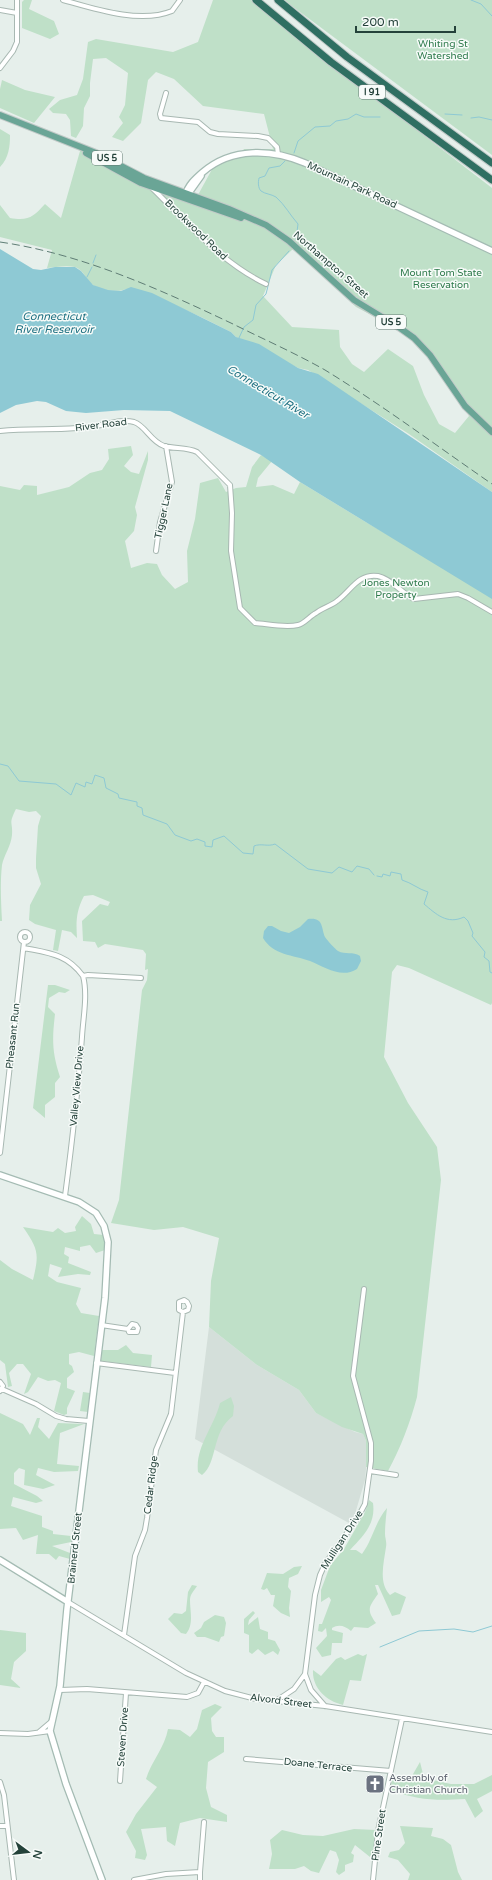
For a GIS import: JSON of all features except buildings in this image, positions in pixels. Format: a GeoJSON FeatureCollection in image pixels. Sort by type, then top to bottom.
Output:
{"type":"FeatureCollection","features":[{"type":"Feature","properties":{"kind":"highway","name":"I 91"},"geometry":{"type":"LineString","coordinates":[[256,0],[331,62],[492,180]]}},
{"type":"Feature","properties":{"kind":"highway","name":"I 91"},"geometry":{"type":"LineString","coordinates":[[278,0],[348,57],[492,163]]}},
{"type":"Feature","properties":{"kind":"main road","name":"US 5"},"geometry":{"type":"LineString","coordinates":[[0,115],[96,153],[144,178],[186,195]]}},
{"type":"Feature","properties":{"kind":"main road","name":"US 5"},"geometry":{"type":"LineString","coordinates":[[68,142],[130,177],[150,186],[186,195]]}},
{"type":"Feature","properties":{"kind":"main road","name":"Northampton Street"},"geometry":{"type":"LineString","coordinates":[[186,195],[273,230],[289,241],[354,300],[400,328],[418,342],[430,355],[465,406],[492,432]]}},
{"type":"Feature","properties":{"kind":"street"},"geometry":{"type":"LineString","coordinates":[[0,68],[13,51],[17,42],[17,0]]}},
{"type":"Feature","properties":{"kind":"street"},"geometry":{"type":"LineString","coordinates":[[62,0],[123,14],[146,16],[164,14],[172,11],[180,0]]}},
{"type":"Feature","properties":{"kind":"street"},"geometry":{"type":"LineString","coordinates":[[0,10],[17,13]]}},
{"type":"Feature","properties":{"kind":"street"},"geometry":{"type":"LineString","coordinates":[[166,93],[160,114],[161,118],[198,122],[210,132],[218,134],[268,138],[277,147],[278,154]]}},
{"type":"Feature","properties":{"kind":"street","name":"Mountain Park Road"},"geometry":{"type":"LineString","coordinates":[[186,195],[207,168],[222,159],[235,155],[265,152],[278,154],[305,163],[492,251]]}},
{"type":"Feature","properties":{"kind":"street","name":"Brookwood Road"},"geometry":{"type":"LineString","coordinates":[[150,186],[225,259],[252,277],[266,284]]}},
{"type":"Feature","properties":{"kind":"street","name":"River Road"},"geometry":{"type":"LineString","coordinates":[[0,431],[24,429],[64,430],[120,421],[132,421],[142,427],[156,442],[166,446],[193,450],[197,452],[230,485],[232,513],[231,551],[240,608],[255,623],[300,625],[317,612],[331,606],[341,599],[358,580],[378,576],[388,580],[408,596],[414,598],[423,599],[458,594],[492,612]]}},
{"type":"Feature","properties":{"kind":"street","name":"Tigger Lane"},"geometry":{"type":"LineString","coordinates":[[156,551],[160,522],[172,482],[166,446]]}},
{"type":"Feature","properties":{"kind":"street","name":"Pheasant Run"},"geometry":{"type":"LineString","coordinates":[[0,1153],[24,942]]}},
{"type":"Feature","properties":{"kind":"street"},"geometry":{"type":"LineString","coordinates":[[24,948],[63,957],[71,962],[83,976],[141,978]]}},
{"type":"Feature","properties":{"kind":"street","name":"Valley View Drive"},"geometry":{"type":"LineString","coordinates":[[65,1196],[75,1122],[85,1002],[83,976]]}},
{"type":"Feature","properties":{"kind":"street"},"geometry":{"type":"LineString","coordinates":[[0,1175],[65,1196]]}},
{"type":"Feature","properties":{"kind":"street","name":"Brainerd Street"},"geometry":{"type":"LineString","coordinates":[[65,1196],[93,1210],[104,1226],[108,1247],[101,1325],[68,1602],[60,1690],[50,1731],[54,1750],[102,1880]]}},
{"type":"Feature","properties":{"kind":"street","name":"Mulligan Drive"},"geometry":{"type":"LineString","coordinates":[[305,1674],[317,1583],[325,1564],[363,1509],[370,1471],[371,1440],[353,1376],[364,1289]]}},
{"type":"Feature","properties":{"kind":"street","name":"Cedar Ridge"},"geometry":{"type":"LineString","coordinates":[[124,1635],[135,1556],[146,1526],[156,1450],[170,1418],[183,1312]]}},
{"type":"Feature","properties":{"kind":"street"},"geometry":{"type":"LineString","coordinates":[[101,1325],[128,1329]]}},
{"type":"Feature","properties":{"kind":"street"},"geometry":{"type":"LineString","coordinates":[[96,1363],[175,1373]]}},
{"type":"Feature","properties":{"kind":"street"},"geometry":{"type":"LineString","coordinates":[[0,1382],[3,1385],[1,1390],[36,1404],[56,1416],[66,1419],[89,1420]]}},
{"type":"Feature","properties":{"kind":"street"},"geometry":{"type":"LineString","coordinates":[[370,1471],[396,1475]]}},
{"type":"Feature","properties":{"kind":"street"},"geometry":{"type":"LineString","coordinates":[[0,1560],[68,1602]]}},
{"type":"Feature","properties":{"kind":"street","name":"Alvord Street"},"geometry":{"type":"LineString","coordinates":[[68,1602],[204,1682],[241,1695],[275,1701],[326,1706],[492,1732]]}},
{"type":"Feature","properties":{"kind":"street"},"geometry":{"type":"LineString","coordinates":[[275,1701],[294,1689],[305,1674]]}},
{"type":"Feature","properties":{"kind":"street"},"geometry":{"type":"LineString","coordinates":[[305,1674],[311,1690],[326,1706]]}},
{"type":"Feature","properties":{"kind":"street","name":"Steven Drive"},"geometry":{"type":"LineString","coordinates":[[60,1690],[113,1691],[173,1697],[190,1697],[198,1693],[204,1682]]}},
{"type":"Feature","properties":{"kind":"street","name":"Steven Drive"},"geometry":{"type":"LineString","coordinates":[[120,1781],[126,1693]]}},
{"type":"Feature","properties":{"kind":"street","name":"Pine Street"},"geometry":{"type":"LineString","coordinates":[[373,1880],[378,1831],[402,1719]]}},
{"type":"Feature","properties":{"kind":"street"},"geometry":{"type":"LineString","coordinates":[[37,1733],[45,1729],[52,1721]]}},
{"type":"Feature","properties":{"kind":"street"},"geometry":{"type":"LineString","coordinates":[[0,1733],[37,1733],[50,1731]]}},
{"type":"Feature","properties":{"kind":"street","name":"Doane Terrace"},"geometry":{"type":"LineString","coordinates":[[246,1759],[391,1771]]}},
{"type":"Feature","properties":{"kind":"street"},"geometry":{"type":"LineString","coordinates":[[0,1782],[4,1795],[14,1880]]}},
{"type":"Feature","properties":{"kind":"street"},"geometry":{"type":"LineString","coordinates":[[200,1880],[204,1822]]}},
{"type":"Feature","properties":{"kind":"street"},"geometry":{"type":"LineString","coordinates":[[0,1826],[7,1826]]}},
{"type":"Feature","properties":{"kind":"street"},"geometry":{"type":"LineString","coordinates":[[134,1880],[170,1874],[200,1872]]}},
{"type":"Feature","properties":{"kind":"shaded area"},"geometry":{"type":"Polygon","coordinates":[[[209,1327],[257,1365],[299,1390],[316,1413],[355,1432],[363,1434],[366,1441],[367,1459],[365,1480],[355,1514],[349,1523],[195,1439],[209,1327]]]}},
{"type":"Feature","properties":{"kind":"green space"},"geometry":{"type":"Polygon","coordinates":[[[24,0],[32,0],[29,9],[54,21],[59,34],[50,39],[22,28],[22,2],[24,0]]]}},
{"type":"Feature","properties":{"kind":"green space","name":"Mount Tom State Reservation"},"geometry":{"type":"Polygon","coordinates":[[[213,0],[251,0],[492,188],[492,492],[409,434],[308,370],[298,368],[236,337],[231,332],[179,307],[126,289],[114,291],[96,287],[81,270],[72,266],[47,268],[52,250],[0,237],[0,205],[10,218],[22,219],[30,217],[45,204],[61,218],[82,144],[147,188],[193,204],[216,162],[237,159],[244,149],[273,149],[264,114],[203,106],[174,79],[156,72],[148,80],[141,123],[123,141],[112,137],[123,123],[119,117],[125,105],[128,73],[106,58],[93,59],[90,96],[84,108],[83,126],[76,138],[71,136],[70,120],[66,114],[53,113],[49,109],[60,100],[77,95],[83,79],[88,42],[96,39],[173,52],[198,42],[213,0]],[[294,248],[276,265],[263,296],[292,327],[339,330],[340,347],[352,364],[364,372],[388,349],[413,366],[424,395],[439,424],[455,433],[469,416],[442,372],[411,336],[356,307],[294,248]]]}},
{"type":"Feature","properties":{"kind":"green space","name":"Whiting St Watershed"},"geometry":{"type":"Polygon","coordinates":[[[285,0],[492,0],[492,155],[292,6],[285,0]]]}},
{"type":"Feature","properties":{"kind":"green space"},"geometry":{"type":"Polygon","coordinates":[[[2,80],[25,90],[55,97],[34,123],[0,108],[0,89],[2,80]]]}},
{"type":"Feature","properties":{"kind":"green space"},"geometry":{"type":"Polygon","coordinates":[[[0,129],[10,135],[7,156],[0,167],[0,129]]]}},
{"type":"Feature","properties":{"kind":"green space","name":"Jones Newton Property"},"geometry":{"type":"Polygon","coordinates":[[[131,446],[133,455],[124,466],[131,472],[139,474],[148,451],[148,460],[135,507],[137,515],[134,531],[125,541],[131,568],[147,563],[157,564],[162,575],[175,589],[188,582],[187,551],[195,519],[200,483],[218,478],[226,492],[236,488],[246,487],[252,467],[261,455],[272,461],[258,478],[256,487],[273,485],[294,494],[300,482],[492,595],[492,1003],[491,1005],[409,968],[397,965],[392,972],[384,1057],[408,1103],[437,1147],[441,1180],[417,1397],[405,1435],[388,1471],[366,1467],[366,1441],[363,1434],[342,1427],[316,1413],[299,1390],[257,1365],[209,1327],[211,1281],[219,1238],[183,1227],[154,1230],[111,1223],[119,1200],[142,990],[147,980],[148,969],[145,970],[146,954],[143,950],[105,944],[98,948],[95,942],[83,941],[82,921],[100,904],[108,906],[110,902],[93,895],[84,896],[79,907],[77,938],[71,932],[62,930],[58,951],[53,950],[56,930],[35,924],[29,920],[30,905],[41,884],[36,868],[36,858],[38,826],[41,816],[36,811],[29,812],[16,809],[12,818],[11,839],[2,865],[2,921],[0,921],[0,486],[20,490],[24,485],[37,486],[37,495],[69,487],[90,473],[102,470],[109,459],[108,449],[131,446]]]}},
{"type":"Feature","properties":{"kind":"green space"},"geometry":{"type":"Polygon","coordinates":[[[48,985],[55,985],[70,990],[65,993],[59,992],[49,998],[48,1007],[55,1014],[53,1046],[60,1077],[55,1083],[55,1097],[45,1105],[45,1118],[33,1108],[48,985]]]}},
{"type":"Feature","properties":{"kind":"green space"},"geometry":{"type":"Polygon","coordinates":[[[82,1216],[91,1224],[94,1234],[104,1235],[105,1250],[96,1253],[90,1245],[80,1247],[80,1251],[65,1247],[64,1254],[69,1257],[68,1263],[91,1272],[90,1275],[78,1274],[58,1277],[62,1268],[50,1264],[48,1276],[57,1282],[81,1288],[76,1304],[81,1313],[99,1316],[94,1356],[79,1352],[69,1354],[69,1364],[72,1366],[74,1372],[67,1378],[67,1388],[75,1391],[67,1408],[67,1414],[64,1415],[54,1411],[61,1383],[55,1380],[48,1381],[38,1377],[28,1392],[24,1394],[31,1374],[23,1364],[17,1364],[9,1373],[12,1386],[8,1387],[5,1364],[0,1360],[0,1260],[12,1269],[33,1280],[37,1258],[36,1252],[32,1241],[23,1227],[53,1232],[58,1228],[65,1233],[76,1231],[75,1227],[82,1216]]]}},
{"type":"Feature","properties":{"kind":"green space"},"geometry":{"type":"Polygon","coordinates":[[[126,1345],[133,1353],[152,1355],[151,1367],[101,1361],[102,1350],[118,1350],[126,1345]]]}},
{"type":"Feature","properties":{"kind":"green space"},"geometry":{"type":"Polygon","coordinates":[[[83,1392],[90,1393],[88,1412],[80,1411],[83,1392]]]}},
{"type":"Feature","properties":{"kind":"green space"},"geometry":{"type":"Polygon","coordinates":[[[231,1397],[234,1406],[233,1416],[221,1430],[210,1463],[207,1470],[202,1475],[198,1472],[199,1454],[220,1403],[231,1397]]]}},
{"type":"Feature","properties":{"kind":"green space"},"geometry":{"type":"Polygon","coordinates":[[[0,1413],[23,1424],[30,1435],[37,1418],[40,1418],[38,1427],[49,1439],[58,1423],[84,1424],[60,1433],[57,1464],[79,1466],[78,1471],[54,1472],[38,1468],[36,1475],[55,1485],[43,1489],[24,1485],[25,1470],[19,1468],[14,1473],[14,1484],[37,1496],[43,1501],[36,1503],[13,1497],[11,1506],[42,1516],[42,1527],[53,1531],[53,1534],[71,1536],[71,1542],[52,1546],[70,1553],[70,1559],[59,1556],[56,1560],[49,1554],[36,1554],[38,1535],[23,1540],[16,1528],[0,1529],[0,1413]]]}},
{"type":"Feature","properties":{"kind":"green space"},"geometry":{"type":"Polygon","coordinates":[[[369,1500],[373,1503],[373,1510],[368,1529],[350,1550],[356,1550],[362,1554],[387,1508],[385,1531],[386,1545],[383,1566],[384,1585],[390,1595],[395,1592],[406,1597],[400,1614],[392,1616],[378,1585],[375,1585],[378,1594],[371,1605],[370,1611],[376,1623],[368,1628],[354,1627],[351,1631],[342,1626],[332,1628],[332,1630],[343,1633],[342,1643],[332,1643],[331,1655],[322,1657],[316,1648],[327,1636],[326,1628],[322,1632],[318,1631],[319,1624],[322,1624],[331,1600],[329,1597],[321,1602],[321,1590],[330,1566],[344,1549],[365,1512],[369,1500]]]}},
{"type":"Feature","properties":{"kind":"green space"},"geometry":{"type":"Polygon","coordinates":[[[302,1566],[298,1574],[289,1578],[288,1587],[291,1591],[289,1608],[290,1617],[281,1613],[273,1606],[275,1595],[271,1595],[267,1588],[264,1590],[261,1589],[267,1573],[283,1574],[294,1567],[302,1566]]]}},
{"type":"Feature","properties":{"kind":"green space"},"geometry":{"type":"Polygon","coordinates":[[[192,1585],[197,1586],[190,1598],[191,1622],[186,1634],[181,1633],[168,1619],[174,1613],[182,1614],[186,1611],[188,1592],[192,1585]]]}},
{"type":"Feature","properties":{"kind":"green space"},"geometry":{"type":"Polygon","coordinates":[[[253,1611],[255,1613],[249,1620],[248,1625],[258,1617],[260,1629],[268,1632],[268,1639],[275,1641],[280,1650],[278,1655],[273,1651],[265,1655],[258,1649],[252,1654],[249,1652],[249,1635],[244,1633],[244,1619],[253,1611]]]}},
{"type":"Feature","properties":{"kind":"green space"},"geometry":{"type":"Polygon","coordinates":[[[215,1615],[224,1617],[226,1623],[224,1636],[221,1637],[219,1642],[205,1637],[197,1637],[194,1633],[201,1628],[204,1622],[215,1615]]]}},
{"type":"Feature","properties":{"kind":"green space"},"geometry":{"type":"Polygon","coordinates":[[[0,1630],[26,1633],[26,1651],[14,1662],[11,1679],[21,1688],[0,1685],[0,1630]]]}},
{"type":"Feature","properties":{"kind":"green space"},"geometry":{"type":"Polygon","coordinates":[[[358,1654],[363,1656],[367,1654],[361,1681],[350,1680],[343,1705],[331,1700],[321,1693],[313,1677],[313,1670],[321,1676],[336,1659],[341,1657],[345,1660],[358,1654]]]}},
{"type":"Feature","properties":{"kind":"green space"},"geometry":{"type":"Polygon","coordinates":[[[215,1704],[222,1707],[211,1718],[212,1731],[216,1737],[224,1737],[224,1752],[208,1762],[206,1788],[211,1807],[227,1815],[227,1822],[200,1818],[180,1823],[175,1846],[167,1841],[166,1827],[141,1829],[147,1855],[145,1860],[135,1858],[136,1851],[126,1832],[136,1814],[157,1787],[146,1779],[164,1742],[168,1729],[180,1730],[190,1737],[197,1729],[202,1710],[215,1704]]]}},
{"type":"Feature","properties":{"kind":"green space"},"geometry":{"type":"Polygon","coordinates":[[[420,1762],[424,1778],[451,1784],[474,1784],[492,1775],[492,1791],[477,1799],[483,1811],[475,1818],[465,1799],[427,1799],[409,1796],[390,1790],[392,1780],[409,1781],[420,1762]]]}},
{"type":"Feature","properties":{"kind":"green space"},"geometry":{"type":"Polygon","coordinates":[[[400,1826],[433,1828],[431,1836],[443,1839],[451,1845],[458,1872],[462,1880],[408,1880],[410,1874],[398,1860],[388,1857],[390,1852],[399,1850],[405,1843],[400,1826]]]}},
{"type":"Feature","properties":{"kind":"green space"},"geometry":{"type":"Polygon","coordinates":[[[354,1829],[376,1830],[374,1852],[370,1857],[355,1845],[351,1853],[354,1855],[353,1862],[345,1865],[345,1871],[339,1875],[336,1872],[339,1860],[336,1852],[330,1850],[319,1873],[311,1871],[304,1866],[295,1869],[269,1869],[272,1854],[270,1840],[282,1830],[303,1835],[323,1836],[354,1829]]]}},
{"type":"Feature","properties":{"kind":"water"},"geometry":{"type":"Polygon","coordinates":[[[0,249],[33,269],[41,270],[55,267],[75,267],[81,271],[93,285],[108,290],[121,291],[131,287],[152,293],[231,332],[236,337],[259,344],[298,368],[318,374],[492,492],[492,599],[300,482],[261,455],[170,411],[124,410],[86,413],[66,411],[46,402],[37,401],[16,405],[0,413],[0,249]]]}},
{"type":"Feature","properties":{"kind":"water"},"geometry":{"type":"Polygon","coordinates":[[[308,919],[319,921],[325,937],[338,951],[360,956],[361,961],[357,969],[345,973],[333,971],[310,961],[284,954],[272,948],[263,938],[264,931],[268,926],[272,926],[289,933],[300,927],[308,919]]]}},
{"type":"Feature","properties":{"kind":"waterway"},"geometry":{"type":"LineString","coordinates":[[471,0],[481,4],[492,16]]}},
{"type":"Feature","properties":{"kind":"waterway"},"geometry":{"type":"LineString","coordinates":[[294,153],[298,141],[315,127],[330,126],[336,121],[348,119],[356,114],[364,117],[380,117]]}},
{"type":"Feature","properties":{"kind":"waterway"},"geometry":{"type":"LineString","coordinates":[[445,114],[462,115]]}},
{"type":"Feature","properties":{"kind":"waterway"},"geometry":{"type":"LineString","coordinates":[[471,118],[479,117],[492,120]]}},
{"type":"Feature","properties":{"kind":"waterway"},"geometry":{"type":"LineString","coordinates":[[285,161],[280,166],[269,168],[265,176],[259,178],[258,185],[261,191],[276,197],[298,224],[296,239]]}},
{"type":"Feature","properties":{"kind":"waterway"},"geometry":{"type":"LineString","coordinates":[[239,338],[244,327],[253,320],[256,305],[266,294],[272,270],[289,251]]}},
{"type":"Feature","properties":{"kind":"waterway"},"geometry":{"type":"LineString","coordinates":[[93,263],[96,255]]}},
{"type":"Feature","properties":{"kind":"waterway"},"geometry":{"type":"LineString","coordinates":[[87,277],[92,267]]}},
{"type":"Feature","properties":{"kind":"waterway"},"geometry":{"type":"LineString","coordinates":[[0,764],[8,766],[19,781],[56,784],[71,795],[76,783],[85,787],[86,782],[92,784],[95,775],[104,778],[106,788],[118,794],[119,798],[137,802],[137,806],[142,808],[143,815],[167,824],[175,835],[191,841],[197,839],[205,842],[205,846],[212,847],[213,840],[224,836],[243,853],[253,854],[254,846],[257,845],[275,844],[308,869],[332,873],[339,867],[352,872],[357,866],[369,869],[374,875]]}},
{"type":"Feature","properties":{"kind":"waterway"},"geometry":{"type":"LineString","coordinates":[[377,876],[382,877],[383,874],[390,876],[391,872],[401,874],[402,880],[428,892],[424,904],[437,915],[452,920],[464,917],[468,921],[473,933],[472,936],[485,952],[484,957],[489,961],[490,972],[492,973]]}},
{"type":"Feature","properties":{"kind":"waterway"},"geometry":{"type":"LineString","coordinates":[[380,1647],[419,1631],[454,1629],[473,1632],[492,1626]]}},
{"type":"Feature","properties":{"kind":"railway"},"geometry":{"type":"LineString","coordinates":[[0,242],[61,255],[120,274],[177,298],[291,352],[325,370],[367,397],[492,484]]}},
{"type":"Feature","properties":{"kind":"place","name":"Assembly of Christian Church"},"geometry":{"type":"Point","coordinates":[375,1784]}},
{"type":"Feature","properties":{"kind":"water label","name":"Connecticut River Reservoir"},"geometry":{"type":"Point","coordinates":[54,322]}},
{"type":"Feature","properties":{"kind":"water label","name":"Connecticut River"},"geometry":{"type":"Point","coordinates":[268,392]}}]}
